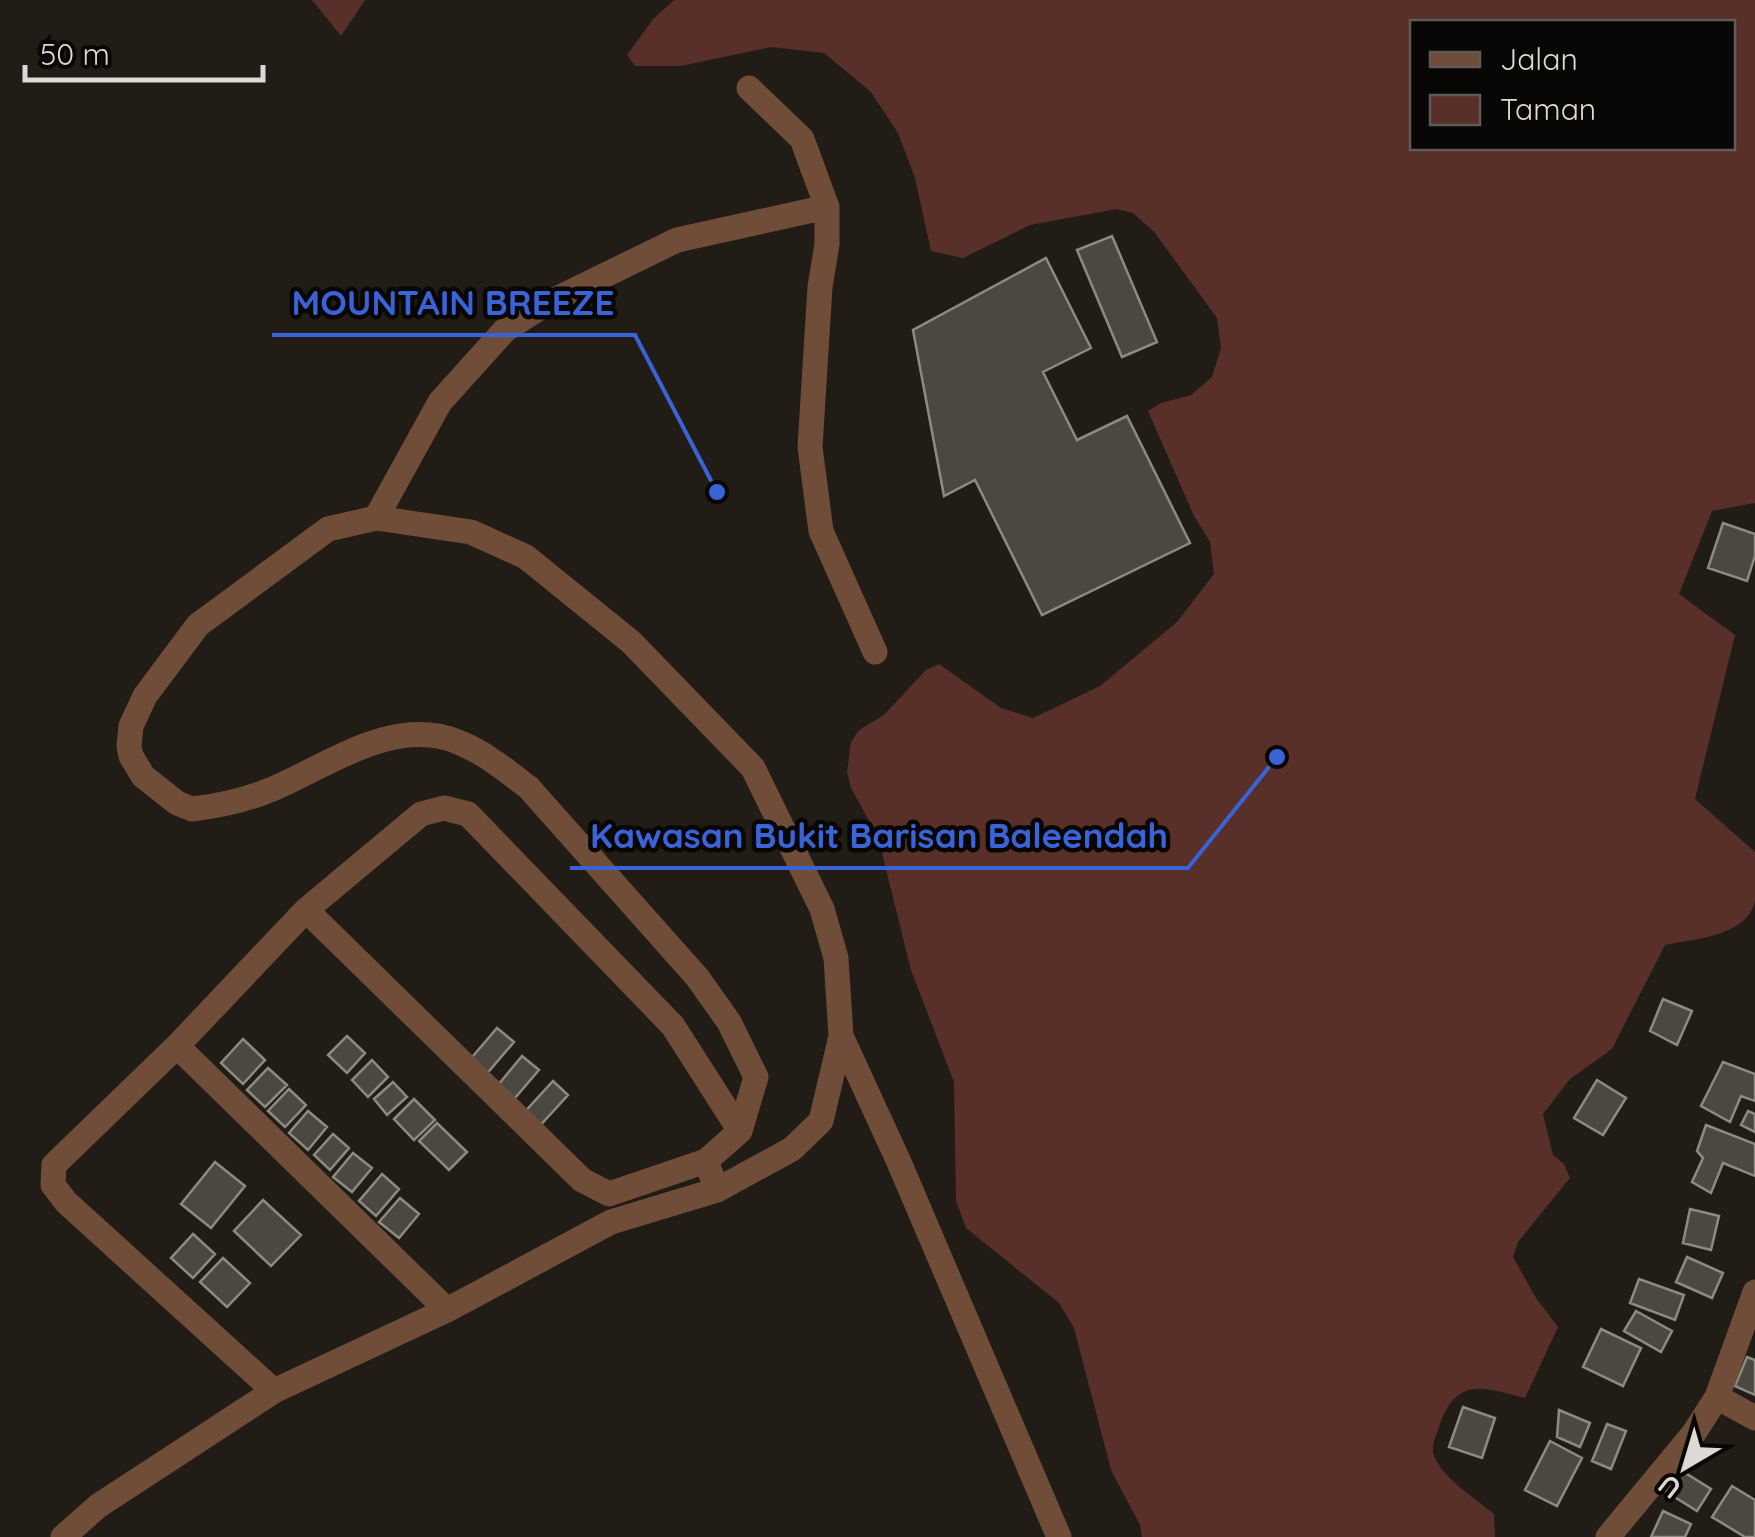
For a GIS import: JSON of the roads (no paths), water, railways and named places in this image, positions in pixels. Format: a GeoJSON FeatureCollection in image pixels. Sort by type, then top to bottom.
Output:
{"type":"FeatureCollection","features":[{"type":"Feature","properties":{"kind":"street"},"geometry":{"type":"LineString","coordinates":[[750,88],[802,139],[827,207],[828,244],[820,286],[810,447],[820,531],[875,652]]}},
{"type":"Feature","properties":{"kind":"street"},"geometry":{"type":"LineString","coordinates":[[376,518],[440,402],[504,330],[544,305],[677,240],[827,207]]}},
{"type":"Feature","properties":{"kind":"street"},"geometry":{"type":"LineString","coordinates":[[64,1537],[98,1506],[274,1390],[447,1310],[611,1222],[717,1190],[792,1150],[821,1121],[842,1036],[836,958],[822,909],[752,768],[631,642],[526,557],[471,532],[376,518],[328,529],[198,625],[144,696],[130,726],[130,756],[158,790],[192,810],[271,790],[364,746],[396,736],[456,740],[498,764],[529,788],[697,978],[729,1022],[756,1077],[740,1131],[706,1162],[609,1194],[582,1180],[306,910]]}},
{"type":"Feature","properties":{"kind":"street"},"geometry":{"type":"LineString","coordinates":[[274,1390],[66,1202],[52,1185],[54,1165],[177,1046],[306,910],[421,814],[444,808],[468,814],[673,1026],[740,1131]]}},
{"type":"Feature","properties":{"kind":"street"},"geometry":{"type":"LineString","coordinates":[[842,1036],[1059,1537]]}},
{"type":"Feature","properties":{"kind":"street"},"geometry":{"type":"LineString","coordinates":[[177,1046],[447,1310]]}},
{"type":"Feature","properties":{"kind":"street"},"geometry":{"type":"LineString","coordinates":[[706,1162],[717,1190]]}},
{"type":"Feature","properties":{"kind":"street"},"geometry":{"type":"LineString","coordinates":[[1608,1537],[1694,1434],[1717,1397],[1755,1292]]}},
{"type":"Feature","properties":{"kind":"street"},"geometry":{"type":"LineString","coordinates":[[1717,1397],[1755,1418]]}},
{"type":"Feature","properties":{"kind":"place","name":"MOUNTAIN BREEZE"},"geometry":{"type":"Point","coordinates":[717,492]}},
{"type":"Feature","properties":{"kind":"place","name":"Kawasan Bukit Barisan Baleendah"},"geometry":{"type":"Point","coordinates":[1277,757]}}]}
